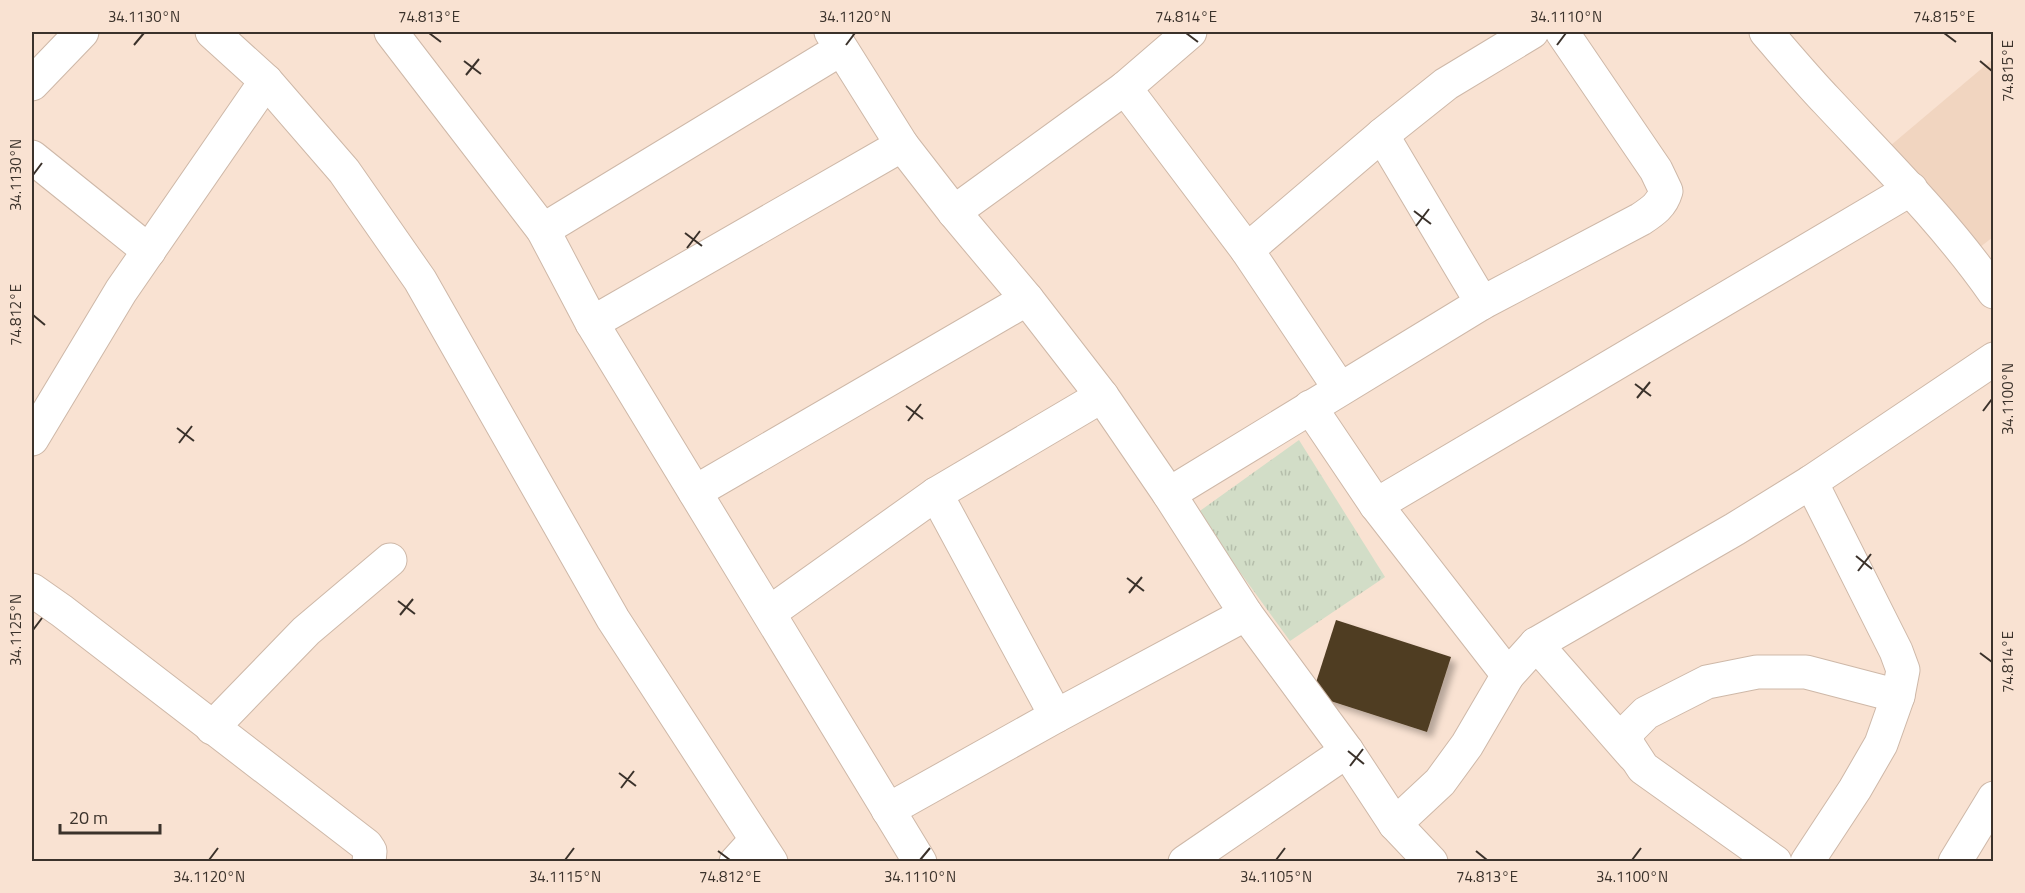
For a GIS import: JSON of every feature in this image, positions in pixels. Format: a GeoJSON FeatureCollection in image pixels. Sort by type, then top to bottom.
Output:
{"type":"FeatureCollection","features":[{"type":"Feature","properties":{"kind":"street"},"geometry":{"type":"LineString","coordinates":[[32,84],[82,32]]}},
{"type":"Feature","properties":{"kind":"street"},"geometry":{"type":"LineString","coordinates":[[212,32],[266,81],[344,171],[420,280],[613,619],[754,854]]}},
{"type":"Feature","properties":{"kind":"street"},"geometry":{"type":"LineString","coordinates":[[391,32],[543,230],[592,323],[920,861]]}},
{"type":"Feature","properties":{"kind":"street"},"geometry":{"type":"LineString","coordinates":[[954,212],[1125,88],[1190,32]]}},
{"type":"Feature","properties":{"kind":"street"},"geometry":{"type":"LineString","coordinates":[[1247,250],[1382,135],[1446,84],[1532,32]]}},
{"type":"Feature","properties":{"kind":"street"},"geometry":{"type":"LineString","coordinates":[[1169,494],[1482,303],[1641,219],[1655,210],[1664,200],[1666,191],[1656,170],[1562,32]]}},
{"type":"Feature","properties":{"kind":"street"},"geometry":{"type":"LineString","coordinates":[[1766,32],[1825,100],[1988,270]]}},
{"type":"Feature","properties":{"kind":"street"},"geometry":{"type":"LineString","coordinates":[[543,230],[836,40],[902,146],[1027,299],[1102,396],[1169,494],[1246,614],[1347,751],[1395,824],[1431,861]]}},
{"type":"Feature","properties":{"kind":"street"},"geometry":{"type":"LineString","coordinates":[[32,440],[121,291],[266,81]]}},
{"type":"Feature","properties":{"kind":"street"},"geometry":{"type":"LineString","coordinates":[[1125,88],[1247,250],[1340,389]]}},
{"type":"Feature","properties":{"kind":"street"},"geometry":{"type":"LineString","coordinates":[[1382,135],[1482,303]]}},
{"type":"Feature","properties":{"kind":"street"},"geometry":{"type":"LineString","coordinates":[[592,323],[902,146]]}},
{"type":"Feature","properties":{"kind":"street"},"geometry":{"type":"LineString","coordinates":[[32,158],[149,251]]}},
{"type":"Feature","properties":{"kind":"street"},"geometry":{"type":"LineString","coordinates":[[1376,505],[1911,189]]}},
{"type":"Feature","properties":{"kind":"street"},"geometry":{"type":"LineString","coordinates":[[695,492],[1027,299]]}},
{"type":"Feature","properties":{"kind":"street"},"geometry":{"type":"LineString","coordinates":[[1395,824],[1440,782],[1467,745],[1508,675],[1536,644],[1735,529],[1811,482],[1994,359]]}},
{"type":"Feature","properties":{"kind":"street"},"geometry":{"type":"LineString","coordinates":[[769,613],[936,494],[1102,396]]}},
{"type":"Feature","properties":{"kind":"street"},"geometry":{"type":"LineString","coordinates":[[1310,407],[1376,505],[1508,675]]}},
{"type":"Feature","properties":{"kind":"street"},"geometry":{"type":"LineString","coordinates":[[1807,861],[1855,789],[1881,744],[1898,696],[1903,670],[1896,651],[1811,482]]}},
{"type":"Feature","properties":{"kind":"street"},"geometry":{"type":"LineString","coordinates":[[936,494],[1056,716]]}},
{"type":"Feature","properties":{"kind":"street"},"geometry":{"type":"LineString","coordinates":[[212,728],[306,631],[335,604],[390,560]]}},
{"type":"Feature","properties":{"kind":"street"},"geometry":{"type":"LineString","coordinates":[[32,590],[366,845],[369,851],[369,861]]}},
{"type":"Feature","properties":{"kind":"street"},"geometry":{"type":"LineString","coordinates":[[888,810],[1246,614]]}},
{"type":"Feature","properties":{"kind":"street"},"geometry":{"type":"LineString","coordinates":[[1536,644],[1643,768],[1774,861]]}},
{"type":"Feature","properties":{"kind":"street"},"geometry":{"type":"LineString","coordinates":[[1634,756],[1628,745],[1627,732],[1646,713],[1707,682],[1757,672],[1806,672],[1898,696]]}},
{"type":"Feature","properties":{"kind":"street"},"geometry":{"type":"LineString","coordinates":[[1185,861],[1347,751]]}},
{"type":"Feature","properties":{"kind":"street"},"geometry":{"type":"LineString","coordinates":[[1955,861],[1994,798]]}},
{"type":"Feature","properties":{"kind":"shaded area"},"geometry":{"type":"Polygon","coordinates":[[[1993,59],[1993,237],[1975,251],[1890,146],[1993,59]]]}},
{"type":"Feature","properties":{"kind":"green space"},"geometry":{"type":"Polygon","coordinates":[[[1299,440],[1385,577],[1290,641],[1197,513],[1299,440]]]}},
{"type":"Feature","properties":{"kind":"building"},"geometry":{"type":"Polygon","coordinates":[[[1336,620],[1451,657],[1427,732],[1312,695],[1336,620]]]}}]}
